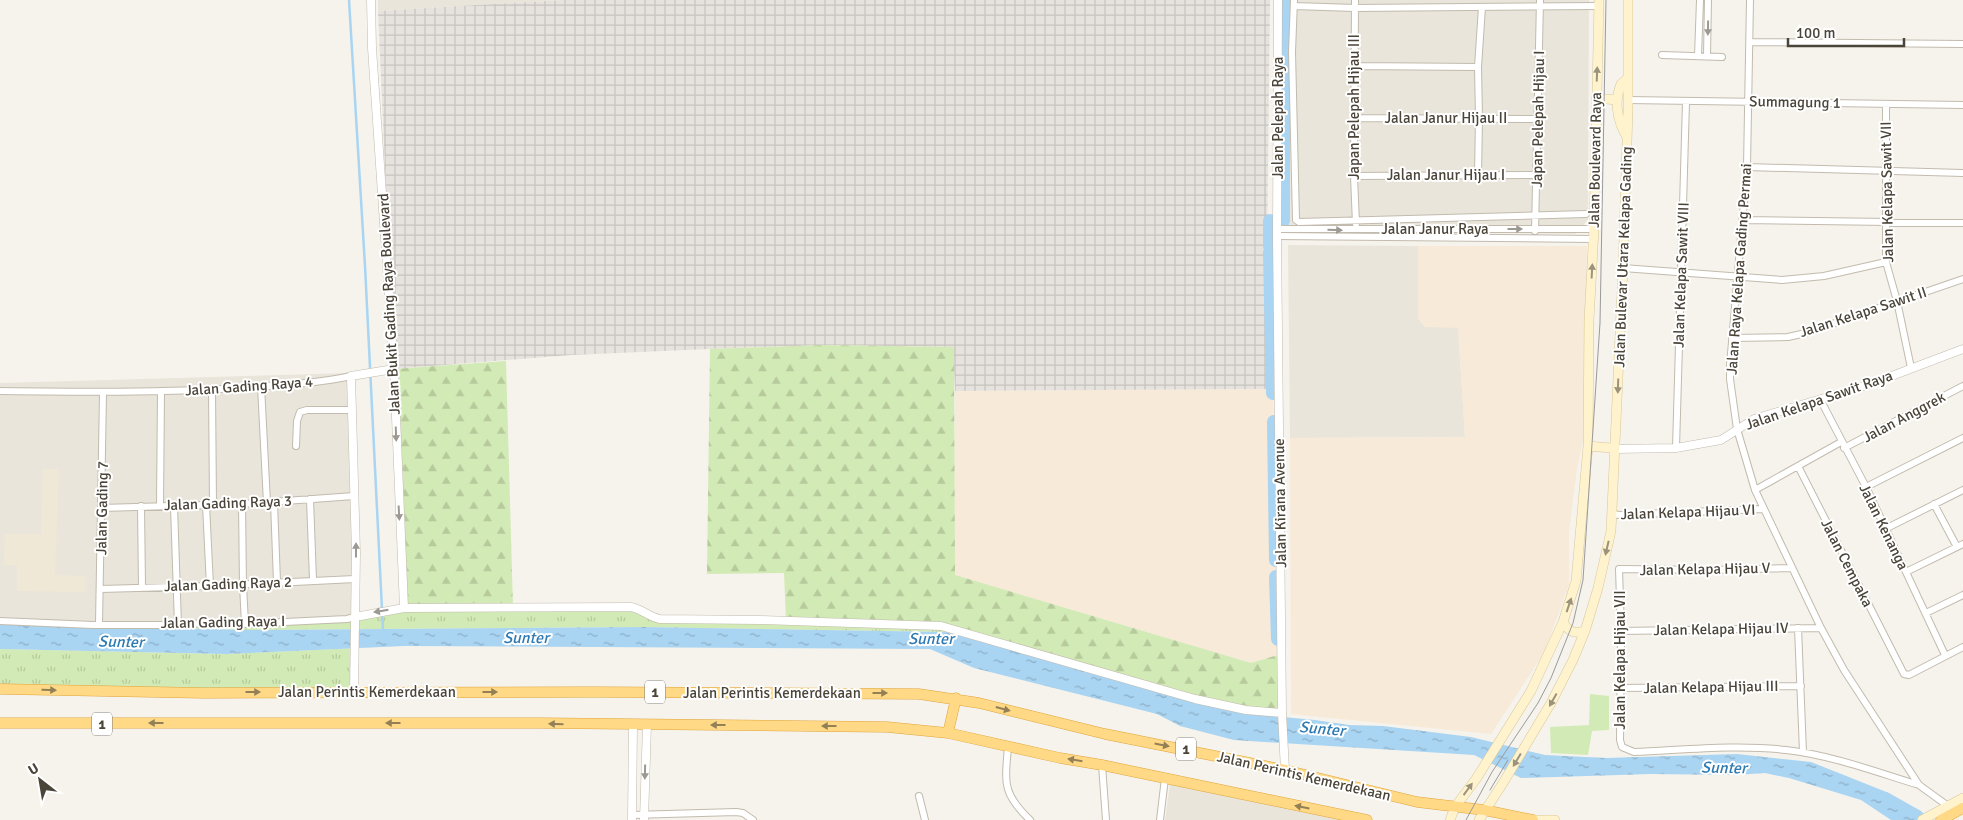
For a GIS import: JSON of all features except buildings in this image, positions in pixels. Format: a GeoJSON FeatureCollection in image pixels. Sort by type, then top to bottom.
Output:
{"type":"FeatureCollection","features":[{"type":"Feature","properties":{"kind":"highway","name":"Jalan Perintis Kemerdekaan"},"geometry":{"type":"LineString","coordinates":[[0,689],[204,692],[896,693],[956,698],[1105,734],[1285,770],[1417,802],[1484,810],[1532,820]]}},
{"type":"Feature","properties":{"kind":"highway"},"geometry":{"type":"LineString","coordinates":[[948,732],[956,698]]}},
{"type":"Feature","properties":{"kind":"highway","name":"Jalan Perintis Kemerdekaan"},"geometry":{"type":"LineString","coordinates":[[0,723],[647,724],[887,727],[948,732],[1008,747],[1367,820]]}},
{"type":"Feature","properties":{"kind":"highway"},"geometry":{"type":"LineString","coordinates":[[1938,817],[1963,808]]}},
{"type":"Feature","properties":{"kind":"main road"},"geometry":{"type":"LineString","coordinates":[[1627,137],[1620,126],[1617,100],[1621,84],[1628,78],[1628,0]]}},
{"type":"Feature","properties":{"kind":"main road","name":"Jalan Boulevard Raya"},"geometry":{"type":"LineString","coordinates":[[1589,320],[1594,229],[1599,3]]}},
{"type":"Feature","properties":{"kind":"main road","name":"Jalan Bulevar Utara Kelapa Gading"},"geometry":{"type":"LineString","coordinates":[[1479,820],[1503,784],[1563,682],[1585,631],[1611,531],[1613,449],[1616,435],[1623,268],[1628,78]]}},
{"type":"Feature","properties":{"kind":"main road"},"geometry":{"type":"LineString","coordinates":[[1596,98],[1617,100]]}},
{"type":"Feature","properties":{"kind":"main road","name":"Jalan Bulevar Utara Kelapa Gading"},"geometry":{"type":"LineString","coordinates":[[1450,820],[1456,807],[1481,771],[1530,692],[1563,622],[1576,581],[1588,446],[1589,320]]}},
{"type":"Feature","properties":{"kind":"main road"},"geometry":{"type":"LineString","coordinates":[[1588,446],[1613,449]]}},
{"type":"Feature","properties":{"kind":"main road"},"geometry":{"type":"LineString","coordinates":[[1563,622],[1567,630],[1577,633],[1585,631]]}},
{"type":"Feature","properties":{"kind":"main road"},"geometry":{"type":"LineString","coordinates":[[1922,820],[1938,817],[1948,806],[1963,798]]}},
{"type":"Feature","properties":{"kind":"main road","name":"Jalan Perintis Kemerdekaan"},"geometry":{"type":"LineString","coordinates":[[1532,820],[1555,820]]}},
{"type":"Feature","properties":{"kind":"street","name":"Jalan Bukit Gading Raya Boulevard"},"geometry":{"type":"LineString","coordinates":[[371,0],[372,48],[394,369],[401,608]]}},
{"type":"Feature","properties":{"kind":"street","name":"Jalan Pelepah Raya"},"geometry":{"type":"LineString","coordinates":[[1277,232],[1278,0]]}},
{"type":"Feature","properties":{"kind":"street","name":"Japan Pelepah Hijau III"},"geometry":{"type":"LineString","coordinates":[[1354,233],[1355,0]]}},
{"type":"Feature","properties":{"kind":"street"},"geometry":{"type":"LineString","coordinates":[[1698,56],[1700,0]]}},
{"type":"Feature","properties":{"kind":"street"},"geometry":{"type":"LineString","coordinates":[[1707,56],[1708,0]]}},
{"type":"Feature","properties":{"kind":"street","name":"Jalan Raya Kelapa Gading Permai"},"geometry":{"type":"LineString","coordinates":[[1750,0],[1747,167],[1730,379],[1737,429],[1755,490],[1763,509],[1821,628],[1844,670],[1918,785],[1948,806]]}},
{"type":"Feature","properties":{"kind":"street","name":"Jalan Pelepah Raya"},"geometry":{"type":"LineString","coordinates":[[1294,3],[1292,52],[1295,217],[1298,222],[1354,218]]}},
{"type":"Feature","properties":{"kind":"street"},"geometry":{"type":"LineString","coordinates":[[1294,3],[1355,8],[1482,7],[1540,3],[1599,3]]}},
{"type":"Feature","properties":{"kind":"street","name":"Japan Pelepah Hijau I"},"geometry":{"type":"LineString","coordinates":[[1535,237],[1538,175],[1540,3]]}},
{"type":"Feature","properties":{"kind":"street"},"geometry":{"type":"LineString","coordinates":[[1478,175],[1480,118],[1478,67],[1482,7]]}},
{"type":"Feature","properties":{"kind":"street"},"geometry":{"type":"LineString","coordinates":[[1750,42],[1963,44]]}},
{"type":"Feature","properties":{"kind":"street"},"geometry":{"type":"LineString","coordinates":[[1662,55],[1722,57]]}},
{"type":"Feature","properties":{"kind":"street"},"geometry":{"type":"LineString","coordinates":[[1355,66],[1478,67]]}},
{"type":"Feature","properties":{"kind":"street","name":"Summagung 1"},"geometry":{"type":"LineString","coordinates":[[1628,100],[1963,105]]}},
{"type":"Feature","properties":{"kind":"street","name":"Jalan Kelapa Sawit VIII"},"geometry":{"type":"LineString","coordinates":[[1676,448],[1686,102]]}},
{"type":"Feature","properties":{"kind":"street","name":"Jalan Kelapa Sawit VII"},"geometry":{"type":"LineString","coordinates":[[1886,104],[1886,262],[1897,301],[1911,368]]}},
{"type":"Feature","properties":{"kind":"street","name":"Jalan Janur Hijau II"},"geometry":{"type":"LineString","coordinates":[[1354,118],[1538,119]]}},
{"type":"Feature","properties":{"kind":"street"},"geometry":{"type":"LineString","coordinates":[[1747,167],[1963,172]]}},
{"type":"Feature","properties":{"kind":"street","name":"Jalan Janur Hijau I"},"geometry":{"type":"LineString","coordinates":[[1354,176],[1538,175]]}},
{"type":"Feature","properties":{"kind":"street"},"geometry":{"type":"LineString","coordinates":[[1354,218],[1586,214]]}},
{"type":"Feature","properties":{"kind":"street"},"geometry":{"type":"LineString","coordinates":[[1743,220],[1963,223]]}},
{"type":"Feature","properties":{"kind":"street","name":"Jalan Janur Raya"},"geometry":{"type":"LineString","coordinates":[[1354,233],[1535,228],[1594,229]]}},
{"type":"Feature","properties":{"kind":"street","name":"Jalan Janur Raya"},"geometry":{"type":"LineString","coordinates":[[1277,232],[1593,238]]}},
{"type":"Feature","properties":{"kind":"street","name":"Jalan Kirana Avenue"},"geometry":{"type":"LineString","coordinates":[[1277,232],[1282,715],[1285,770]]}},
{"type":"Feature","properties":{"kind":"street"},"geometry":{"type":"LineString","coordinates":[[1623,268],[1772,280],[1809,278],[1886,262]]}},
{"type":"Feature","properties":{"kind":"street","name":"Jalan Kelapa Sawit II"},"geometry":{"type":"LineString","coordinates":[[1732,338],[1788,337],[1806,333],[1963,279]]}},
{"type":"Feature","properties":{"kind":"street","name":"Jalan Kelapa Sawit Raya"},"geometry":{"type":"LineString","coordinates":[[1613,449],[1676,448],[1721,440],[1754,419],[1820,400],[1963,349]]}},
{"type":"Feature","properties":{"kind":"street","name":"Jalan Gading Raya 4"},"geometry":{"type":"LineString","coordinates":[[0,392],[161,392],[261,386],[360,375],[394,369]]}},
{"type":"Feature","properties":{"kind":"street"},"geometry":{"type":"LineString","coordinates":[[350,376],[354,496],[354,692]]}},
{"type":"Feature","properties":{"kind":"street"},"geometry":{"type":"LineString","coordinates":[[261,386],[267,503]]}},
{"type":"Feature","properties":{"kind":"street","name":"Jalan Anggrek"},"geometry":{"type":"LineString","coordinates":[[1755,490],[1798,466],[1963,386]]}},
{"type":"Feature","properties":{"kind":"street"},"geometry":{"type":"LineString","coordinates":[[210,586],[209,505],[212,389]]}},
{"type":"Feature","properties":{"kind":"street"},"geometry":{"type":"LineString","coordinates":[[160,506],[161,392]]}},
{"type":"Feature","properties":{"kind":"street","name":"Jalan Gading 7"},"geometry":{"type":"LineString","coordinates":[[99,624],[103,393]]}},
{"type":"Feature","properties":{"kind":"street","name":"Jalan Kenanga"},"geometry":{"type":"LineString","coordinates":[[1820,400],[1866,487],[1884,529],[1945,655]]}},
{"type":"Feature","properties":{"kind":"street"},"geometry":{"type":"LineString","coordinates":[[296,446],[297,421],[300,412],[351,410]]}},
{"type":"Feature","properties":{"kind":"street"},"geometry":{"type":"LineString","coordinates":[[1866,487],[1963,438]]}},
{"type":"Feature","properties":{"kind":"street","name":"Jalan Cempaka"},"geometry":{"type":"LineString","coordinates":[[1798,466],[1902,671],[1909,675],[1945,655]]}},
{"type":"Feature","properties":{"kind":"street"},"geometry":{"type":"LineString","coordinates":[[1884,529],[1963,490]]}},
{"type":"Feature","properties":{"kind":"street","name":"Jalan Gading Raya 3"},"geometry":{"type":"LineString","coordinates":[[102,508],[267,503],[354,496]]}},
{"type":"Feature","properties":{"kind":"street"},"geometry":{"type":"LineString","coordinates":[[310,500],[313,580]]}},
{"type":"Feature","properties":{"kind":"street"},"geometry":{"type":"LineString","coordinates":[[274,502],[277,582]]}},
{"type":"Feature","properties":{"kind":"street"},"geometry":{"type":"LineString","coordinates":[[242,504],[243,585],[246,624]]}},
{"type":"Feature","properties":{"kind":"street"},"geometry":{"type":"LineString","coordinates":[[1906,572],[1960,545],[1934,504]]}},
{"type":"Feature","properties":{"kind":"street"},"geometry":{"type":"LineString","coordinates":[[141,506],[142,587]]}},
{"type":"Feature","properties":{"kind":"street"},"geometry":{"type":"LineString","coordinates":[[174,506],[178,625]]}},
{"type":"Feature","properties":{"kind":"street","name":"Jalan Kelapa Hijau VI"},"geometry":{"type":"LineString","coordinates":[[1612,514],[1763,509]]}},
{"type":"Feature","properties":{"kind":"street","name":"Jalan Kelapa Hijau V"},"geometry":{"type":"LineString","coordinates":[[1619,569],[1713,570],[1792,568]]}},
{"type":"Feature","properties":{"kind":"street","name":"Jalan Kelapa Hijau VII"},"geometry":{"type":"LineString","coordinates":[[1619,569],[1621,631],[1620,740],[1624,749],[1634,752],[1758,747],[1803,752]]}},
{"type":"Feature","properties":{"kind":"street","name":"Jalan Gading Raya 2"},"geometry":{"type":"LineString","coordinates":[[100,589],[243,585],[355,579]]}},
{"type":"Feature","properties":{"kind":"street"},"geometry":{"type":"LineString","coordinates":[[1926,613],[1963,595]]}},
{"type":"Feature","properties":{"kind":"street"},"geometry":{"type":"LineString","coordinates":[[355,618],[364,614],[401,608],[631,607],[637,608],[653,618],[660,619],[941,626],[1195,699],[1246,710],[1282,715]]}},
{"type":"Feature","properties":{"kind":"street","name":"Jalan Gading Raya I"},"geometry":{"type":"LineString","coordinates":[[0,621],[178,625],[205,623],[246,624],[355,618]]}},
{"type":"Feature","properties":{"kind":"street"},"geometry":{"type":"LineString","coordinates":[[1798,628],[1803,752],[1918,785]]}},
{"type":"Feature","properties":{"kind":"street","name":"Jalan Kelapa Hijau IV"},"geometry":{"type":"LineString","coordinates":[[1621,631],[1821,628]]}},
{"type":"Feature","properties":{"kind":"street"},"geometry":{"type":"LineString","coordinates":[[1945,655],[1963,647]]}},
{"type":"Feature","properties":{"kind":"street","name":"Jalan Kelapa Hijau III"},"geometry":{"type":"LineString","coordinates":[[1620,688],[1801,686]]}},
{"type":"Feature","properties":{"kind":"street"},"geometry":{"type":"LineString","coordinates":[[644,817],[647,724]]}},
{"type":"Feature","properties":{"kind":"street"},"geometry":{"type":"LineString","coordinates":[[633,725],[632,818],[736,812],[750,818]]}},
{"type":"Feature","properties":{"kind":"street"},"geometry":{"type":"LineString","coordinates":[[1008,747],[1005,772],[1008,791],[1016,806],[1030,820]]}},
{"type":"Feature","properties":{"kind":"street"},"geometry":{"type":"LineString","coordinates":[[1102,765],[1106,820]]}},
{"type":"Feature","properties":{"kind":"street"},"geometry":{"type":"LineString","coordinates":[[1160,820],[1165,778]]}},
{"type":"Feature","properties":{"kind":"street"},"geometry":{"type":"LineString","coordinates":[[919,796],[925,820]]}},
{"type":"Feature","properties":{"kind":"shaded area"},"geometry":{"type":"Polygon","coordinates":[[[378,0],[562,0],[378,11],[378,0]]]}},
{"type":"Feature","properties":{"kind":"shaded area"},"geometry":{"type":"Polygon","coordinates":[[[562,0],[1270,0],[1267,247],[1273,389],[955,391],[953,347],[825,345],[710,349],[571,355],[394,369],[378,11],[562,0]]]}},
{"type":"Feature","properties":{"kind":"shaded area"},"geometry":{"type":"Polygon","coordinates":[[[1291,0],[1589,0],[1588,220],[1575,234],[1290,230],[1291,0]]]}},
{"type":"Feature","properties":{"kind":"shaded area"},"geometry":{"type":"Polygon","coordinates":[[[1288,245],[1418,246],[1418,318],[1425,327],[1458,327],[1465,437],[1290,438],[1288,245]]]}},
{"type":"Feature","properties":{"kind":"shaded area"},"geometry":{"type":"Polygon","coordinates":[[[1418,246],[1587,246],[1584,436],[1577,469],[1569,532],[1569,585],[1544,653],[1491,734],[1291,714],[1290,438],[1465,437],[1458,328],[1425,327],[1418,317],[1418,246]]]}},
{"type":"Feature","properties":{"kind":"shaded area"},"geometry":{"type":"Polygon","coordinates":[[[351,373],[355,617],[245,624],[0,622],[0,383],[351,373]]]}},
{"type":"Feature","properties":{"kind":"shaded area"},"geometry":{"type":"Polygon","coordinates":[[[1273,389],[1278,655],[1251,663],[954,575],[955,391],[1273,389]]]}},
{"type":"Feature","properties":{"kind":"shaded area"},"geometry":{"type":"Polygon","coordinates":[[[43,469],[59,469],[55,575],[85,576],[85,592],[17,591],[17,565],[4,565],[5,534],[41,534],[43,469]]]}},
{"type":"Feature","properties":{"kind":"shaded area"},"geometry":{"type":"Polygon","coordinates":[[[1170,784],[1355,820],[1165,820],[1170,784]]]}},
{"type":"Feature","properties":{"kind":"green space"},"geometry":{"type":"Polygon","coordinates":[[[825,345],[954,347],[955,575],[1251,663],[1278,655],[1279,713],[1246,710],[941,626],[786,621],[784,573],[707,574],[710,349],[825,345]]]}},
{"type":"Feature","properties":{"kind":"green space"},"geometry":{"type":"Polygon","coordinates":[[[506,361],[513,607],[404,608],[394,369],[506,361]]]}},
{"type":"Feature","properties":{"kind":"green space"},"geometry":{"type":"Polygon","coordinates":[[[631,607],[653,618],[941,626],[1164,692],[946,632],[631,627],[246,630],[0,624],[93,625],[347,619],[381,611],[631,607]]]}},
{"type":"Feature","properties":{"kind":"green space"},"geometry":{"type":"Polygon","coordinates":[[[355,648],[354,692],[0,688],[0,649],[226,654],[355,648]]]}},
{"type":"Feature","properties":{"kind":"green space"},"geometry":{"type":"Polygon","coordinates":[[[1590,694],[1609,696],[1609,730],[1592,731],[1588,755],[1551,753],[1550,727],[1589,725],[1590,694]]]}},
{"type":"Feature","properties":{"kind":"water","name":"Sunter"},"geometry":{"type":"Polygon","coordinates":[[[0,624],[246,630],[643,627],[946,632],[1240,713],[1349,725],[1383,726],[1471,737],[1545,755],[1606,758],[1737,754],[1811,762],[1889,793],[1921,811],[1930,820],[1891,820],[1861,800],[1789,778],[1765,773],[1521,778],[1474,755],[1234,740],[1180,726],[1157,714],[974,668],[930,649],[404,646],[226,654],[0,649],[0,624]]]}},
{"type":"Feature","properties":{"kind":"waterway"},"geometry":{"type":"LineString","coordinates":[[349,0],[365,266],[383,630]]}},
{"type":"Feature","properties":{"kind":"waterway"},"geometry":{"type":"LineString","coordinates":[[1283,0],[1283,221]]}},
{"type":"Feature","properties":{"kind":"waterway"},"geometry":{"type":"LineString","coordinates":[[1270,221],[1270,246]]}},
{"type":"Feature","properties":{"kind":"waterway"},"geometry":{"type":"LineString","coordinates":[[1270,252],[1273,393]]}},
{"type":"Feature","properties":{"kind":"waterway"},"geometry":{"type":"LineString","coordinates":[[1274,422],[1276,560]]}},
{"type":"Feature","properties":{"kind":"waterway"},"geometry":{"type":"LineString","coordinates":[[1276,577],[1278,639]]}},
{"type":"Feature","properties":{"kind":"tram line"},"geometry":{"type":"LineString","coordinates":[[1466,820],[1492,772],[1538,703],[1551,678],[1573,623],[1583,580],[1600,323],[1606,0]]}},
{"type":"Feature","properties":{"kind":"tram line"},"geometry":{"type":"LineString","coordinates":[[1490,790],[1508,760]]}}]}
